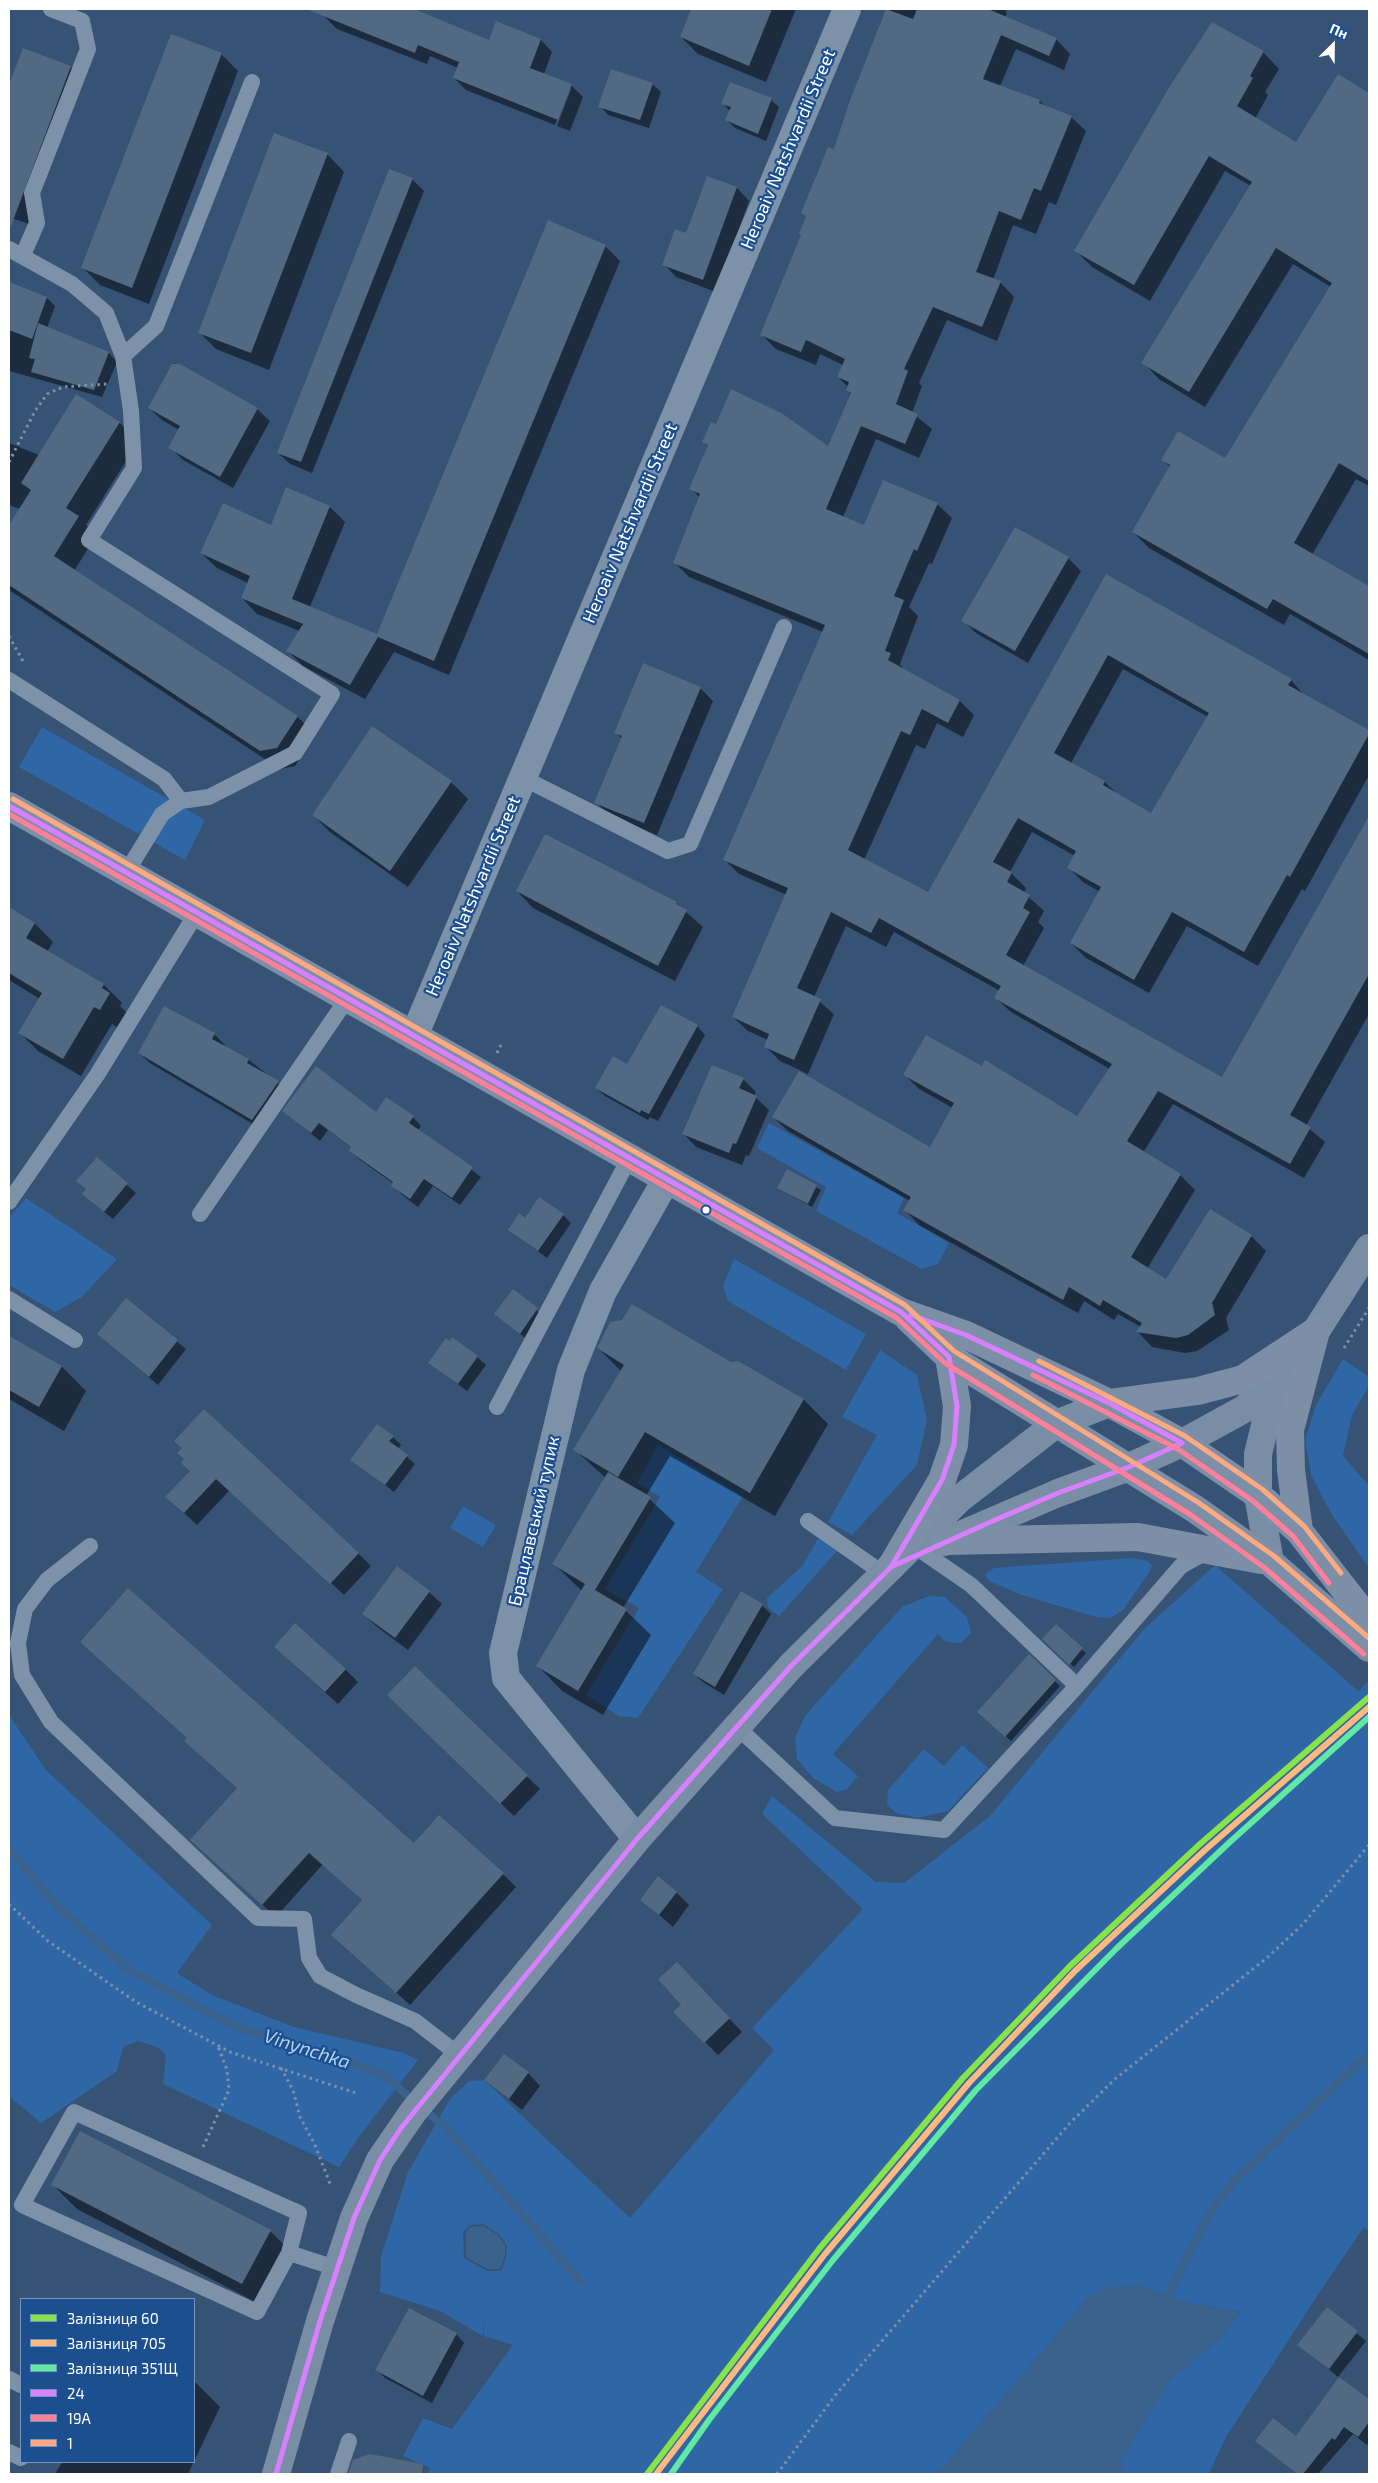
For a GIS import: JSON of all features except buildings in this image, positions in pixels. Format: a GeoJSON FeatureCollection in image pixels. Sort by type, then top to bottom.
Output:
{"type":"FeatureCollection","features":[{"type":"Feature","properties":{"kind":"main road"},"geometry":{"type":"LineString","coordinates":[[9,806],[196,914],[901,1312],[966,1335],[1109,1403],[1182,1442],[1258,1495],[1299,1530],[1369,1621]]}},
{"type":"Feature","properties":{"kind":"main road"},"geometry":{"type":"LineString","coordinates":[[901,1312],[949,1357],[1195,1508],[1270,1562],[1369,1648]]}},
{"type":"Feature","properties":{"kind":"main road"},"geometry":{"type":"LineString","coordinates":[[1109,1403],[1190,1393],[1243,1379],[1316,1331]]}},
{"type":"Feature","properties":{"kind":"main road"},"geometry":{"type":"LineString","coordinates":[[1299,1530],[1291,1470],[1290,1430],[1316,1331]]}},
{"type":"Feature","properties":{"kind":"main road"},"geometry":{"type":"LineString","coordinates":[[888,1570],[942,1480],[954,1445],[957,1406],[949,1357]]}},
{"type":"Feature","properties":{"kind":"main road"},"geometry":{"type":"LineString","coordinates":[[935,1546],[1138,1537],[1270,1562]]}},
{"type":"Feature","properties":{"kind":"street","name":"Heroaiv Natshvardii Street"},"geometry":{"type":"LineString","coordinates":[[414,1036],[847,9]]}},
{"type":"Feature","properties":{"kind":"street","name":"Брацлавський тупик"},"geometry":{"type":"LineString","coordinates":[[637,1839],[506,1678],[503,1653],[571,1370],[604,1290],[666,1180]]}},
{"type":"Feature","properties":{"kind":"street"},"geometry":{"type":"LineString","coordinates":[[1270,1562],[1258,1495],[1258,1454],[1266,1421],[1316,1331],[1369,1248]]}},
{"type":"Feature","properties":{"kind":"street"},"geometry":{"type":"LineString","coordinates":[[888,1570],[935,1546],[1058,1493],[1129,1467],[1182,1442],[1246,1408],[1316,1331]]}},
{"type":"Feature","properties":{"kind":"street"},"geometry":{"type":"LineString","coordinates":[[276,2474],[336,2268],[366,2189],[380,2160],[418,2105],[637,1839],[791,1666],[958,1500],[1056,1424],[1109,1403]]}},
{"type":"Feature","properties":{"kind":"lane"},"geometry":{"type":"LineString","coordinates":[[51,9],[82,21],[88,49],[32,193],[37,224],[16,252],[72,284],[106,313],[123,356],[131,411],[134,468],[89,540],[332,694],[295,753],[210,797],[181,801],[162,814],[126,873]]}},
{"type":"Feature","properties":{"kind":"lane"},"geometry":{"type":"LineString","coordinates":[[123,356],[156,326],[252,82]]}},
{"type":"Feature","properties":{"kind":"lane"},"geometry":{"type":"LineString","coordinates":[[523,778],[668,851],[690,844],[784,627]]}},
{"type":"Feature","properties":{"kind":"lane"},"geometry":{"type":"LineString","coordinates":[[10,685],[164,779],[181,801]]}},
{"type":"Feature","properties":{"kind":"lane"},"geometry":{"type":"LineString","coordinates":[[9,1202],[97,1075],[196,914]]}},
{"type":"Feature","properties":{"kind":"lane"},"geometry":{"type":"LineString","coordinates":[[200,1214],[347,999]]}},
{"type":"Feature","properties":{"kind":"lane"},"geometry":{"type":"LineString","coordinates":[[498,1407],[629,1159]]}},
{"type":"Feature","properties":{"kind":"lane"},"geometry":{"type":"LineString","coordinates":[[9,1299],[75,1340]]}},
{"type":"Feature","properties":{"kind":"lane"},"geometry":{"type":"LineString","coordinates":[[808,1521],[888,1570]]}},
{"type":"Feature","properties":{"kind":"lane"},"geometry":{"type":"LineString","coordinates":[[90,1546],[47,1580],[25,1610],[23,1618],[18,1643],[22,1675],[52,1722],[258,1918],[304,1919],[309,1958],[320,1976],[356,1995],[416,2021],[459,2055]]}},
{"type":"Feature","properties":{"kind":"lane"},"geometry":{"type":"LineString","coordinates":[[935,1546],[971,1585],[1077,1686]]}},
{"type":"Feature","properties":{"kind":"lane"},"geometry":{"type":"LineString","coordinates":[[737,1727],[836,1818],[944,1830],[1077,1686],[1181,1566],[1210,1550]]}},
{"type":"Feature","properties":{"kind":"lane"},"geometry":{"type":"LineString","coordinates":[[74,2112],[299,2213],[289,2253],[257,2312],[22,2205],[74,2112]]}},
{"type":"Feature","properties":{"kind":"lane"},"geometry":{"type":"LineString","coordinates":[[289,2253],[336,2268]]}},
{"type":"Feature","properties":{"kind":"lane"},"geometry":{"type":"LineString","coordinates":[[9,2378],[20,2384]]}},
{"type":"Feature","properties":{"kind":"lane"},"geometry":{"type":"LineString","coordinates":[[338,2474],[349,2441]]}},
{"type":"Feature","properties":{"kind":"path"},"geometry":{"type":"LineString","coordinates":[[9,462],[35,411],[47,394],[63,387],[127,383]]}},
{"type":"Feature","properties":{"kind":"path"},"geometry":{"type":"LineString","coordinates":[[1344,1348],[1369,1308]]}},
{"type":"Feature","properties":{"kind":"path"},"geometry":{"type":"LineString","coordinates":[[777,2474],[838,2393],[1070,2123],[1115,2079],[1268,1957],[1314,1911],[1369,1845]]}},
{"type":"Feature","properties":{"kind":"path"},"geometry":{"type":"LineString","coordinates":[[9,1904],[48,1941],[136,2002],[230,2052],[358,2094]]}},
{"type":"Feature","properties":{"kind":"path"},"geometry":{"type":"LineString","coordinates":[[194,2166],[229,2090],[227,2070],[218,2045]]}},
{"type":"Feature","properties":{"kind":"path"},"geometry":{"type":"LineString","coordinates":[[281,2068],[293,2090],[300,2117],[315,2144],[332,2186]]}},
{"type":"Feature","properties":{"kind":"shaded area"},"geometry":{"type":"Polygon","coordinates":[[[42,727],[205,820],[185,860],[19,767],[42,727]]]}},
{"type":"Feature","properties":{"kind":"shaded area"},"geometry":{"type":"Polygon","coordinates":[[[769,1123],[904,1198],[897,1213],[949,1243],[938,1264],[922,1269],[816,1211],[826,1187],[757,1148],[769,1123]]]}},
{"type":"Feature","properties":{"kind":"shaded area"},"geometry":{"type":"Polygon","coordinates":[[[26,1198],[117,1259],[82,1297],[55,1312],[9,1285],[9,1217],[26,1198]]]}},
{"type":"Feature","properties":{"kind":"shaded area"},"geometry":{"type":"Polygon","coordinates":[[[734,1259],[866,1334],[846,1370],[728,1301],[723,1286],[734,1259]]]}},
{"type":"Feature","properties":{"kind":"shaded area"},"geometry":{"type":"Polygon","coordinates":[[[880,1350],[917,1375],[927,1420],[917,1465],[852,1535],[828,1522],[877,1435],[842,1417],[880,1350]]]}},
{"type":"Feature","properties":{"kind":"shaded area"},"geometry":{"type":"Polygon","coordinates":[[[1343,1359],[1369,1377],[1369,1386],[1352,1415],[1343,1456],[1369,1486],[1369,1568],[1332,1515],[1311,1475],[1305,1440],[1316,1405],[1343,1359]]]}},
{"type":"Feature","properties":{"kind":"shaded area"},"geometry":{"type":"Polygon","coordinates":[[[658,1445],[743,1496],[696,1572],[723,1589],[638,1718],[619,1716],[586,1695],[639,1608],[605,1589],[660,1497],[637,1483],[658,1445]]]}},
{"type":"Feature","properties":{"kind":"shaded area"},"geometry":{"type":"Polygon","coordinates":[[[463,1506],[496,1525],[483,1547],[450,1528],[463,1506]]]}},
{"type":"Feature","properties":{"kind":"shaded area"},"geometry":{"type":"Polygon","coordinates":[[[818,1538],[837,1551],[779,1616],[768,1608],[767,1598],[803,1565],[818,1538]]]}},
{"type":"Feature","properties":{"kind":"shaded area"},"geometry":{"type":"Polygon","coordinates":[[[1132,1558],[1148,1561],[1152,1566],[1123,1610],[1111,1618],[1096,1617],[1022,1595],[989,1581],[985,1574],[994,1568],[1132,1558]]]}},
{"type":"Feature","properties":{"kind":"shaded area"},"geometry":{"type":"Polygon","coordinates":[[[1215,1565],[1358,1691],[1369,1681],[1369,2231],[1364,2227],[1319,2293],[1226,2437],[1209,2474],[1127,2474],[1120,2462],[1169,2381],[1219,2339],[1240,2312],[1184,2302],[1141,2286],[1088,2298],[944,2466],[931,2474],[427,2474],[430,2468],[403,2456],[423,2418],[452,2429],[513,2345],[484,2336],[484,2322],[483,2336],[440,2311],[380,2292],[381,2256],[408,2172],[450,2099],[469,2081],[484,2080],[630,2218],[774,2050],[752,2028],[863,1909],[762,1814],[772,1796],[876,1882],[904,1883],[990,1816],[1144,1629],[1215,1565]],[[483,2224],[470,2225],[463,2232],[464,2258],[487,2271],[501,2271],[506,2257],[507,2246],[500,2235],[483,2224]]]}},
{"type":"Feature","properties":{"kind":"shaded area"},"geometry":{"type":"Polygon","coordinates":[[[929,1596],[945,1597],[967,1617],[971,1633],[961,1643],[946,1642],[938,1634],[833,1754],[858,1776],[847,1789],[837,1792],[813,1778],[797,1759],[795,1738],[805,1716],[902,1607],[929,1596]]]}},
{"type":"Feature","properties":{"kind":"shaded area"},"geometry":{"type":"Polygon","coordinates":[[[9,1715],[46,1770],[212,1925],[177,1973],[212,1995],[294,2027],[404,2053],[418,2060],[358,2138],[339,2167],[163,2084],[166,2055],[157,2047],[138,2041],[123,2047],[117,2071],[41,2123],[9,2096],[9,1715]]]}},
{"type":"Feature","properties":{"kind":"shaded area"},"geometry":{"type":"Polygon","coordinates":[[[962,1745],[988,1768],[948,1811],[918,1818],[896,1813],[887,1805],[888,1790],[924,1749],[944,1766],[962,1745]]]}},
{"type":"Feature","properties":{"kind":"shaded area"},"geometry":{"type":"Polygon","coordinates":[[[483,2226],[498,2235],[505,2245],[505,2256],[500,2269],[487,2269],[466,2257],[466,2232],[470,2227],[483,2226]]]}},
{"type":"Feature","properties":{"kind":"shaded area"},"geometry":{"type":"Polygon","coordinates":[[[1141,2286],[1184,2302],[1240,2312],[1219,2339],[1169,2381],[1120,2462],[1127,2474],[931,2474],[944,2466],[1088,2298],[1106,2287],[1141,2286]]]}},
{"type":"Feature","properties":{"kind":"waterway","name":"Vinynchka"},"geometry":{"type":"LineString","coordinates":[[9,1849],[58,1907],[128,1969],[236,2027],[381,2073],[447,2129],[581,2282]]}},
{"type":"Feature","properties":{"kind":"waterway"},"geometry":{"type":"LineString","coordinates":[[1163,2304],[1212,2209],[1234,2181],[1369,2054]]}},
{"type":"Feature","properties":{"kind":"rail line","name":"60"},"geometry":{"type":"LineString","coordinates":[[647,2474],[819,2249],[963,2078],[1070,1966],[1200,1844],[1369,1697]]}},
{"type":"Feature","properties":{"kind":"rail line","name":"705"},"geometry":{"type":"LineString","coordinates":[[656,2474],[825,2254],[969,2083],[1075,1971],[1205,1850],[1369,1707]]}},
{"type":"Feature","properties":{"kind":"rail line","name":"351Щ"},"geometry":{"type":"LineString","coordinates":[[671,2474],[709,2420],[833,2260],[976,2090],[1117,1948],[1231,1841],[1369,1717]]}},
{"type":"Feature","properties":{"kind":"transit line","name":"1"},"geometry":{"type":"LineString","coordinates":[[13,799],[905,1305],[954,1351],[1199,1503],[1274,1556],[1369,1638]]}},
{"type":"Feature","properties":{"kind":"transit line","name":"24"},"geometry":{"type":"LineString","coordinates":[[9,806],[901,1312],[949,1357],[957,1406],[954,1445],[942,1480],[891,1567],[791,1666],[637,1839],[401,2128],[380,2160],[354,2218],[320,2321],[276,2474]]}},
{"type":"Feature","properties":{"kind":"transit line","name":"19А"},"geometry":{"type":"LineString","coordinates":[[9,814],[897,1318],[945,1363],[1191,1515],[1265,1568],[1364,1654]]}},
{"type":"Feature","properties":{"kind":"transit line","name":"24"},"geometry":{"type":"LineString","coordinates":[[911,1315],[966,1335],[1109,1403],[1182,1443]]}},
{"type":"Feature","properties":{"kind":"transit line","name":"1"},"geometry":{"type":"LineString","coordinates":[[1039,1361],[1185,1436],[1262,1489],[1304,1526],[1341,1573]]}},
{"type":"Feature","properties":{"kind":"transit line","name":"19А"},"geometry":{"type":"LineString","coordinates":[[1033,1375],[1178,1449],[1253,1501],[1293,1536],[1329,1583]]}},
{"type":"Feature","properties":{"kind":"transit line","name":"24"},"geometry":{"type":"LineString","coordinates":[[884,1574],[891,1567],[988,1523],[1058,1493],[1129,1467],[1182,1443]]}}]}
